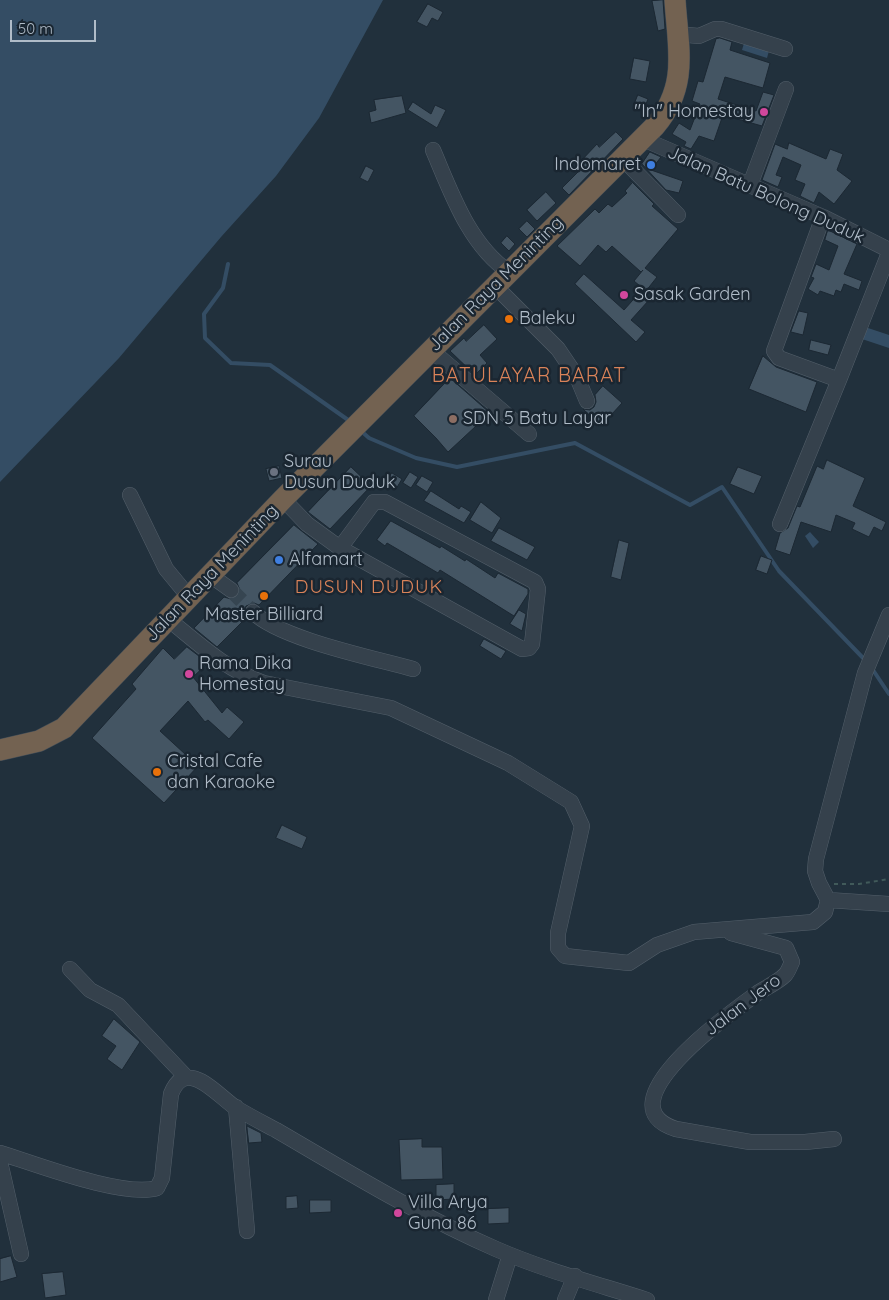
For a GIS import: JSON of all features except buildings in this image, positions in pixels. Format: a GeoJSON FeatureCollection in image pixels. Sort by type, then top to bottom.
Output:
{"type":"FeatureCollection","features":[{"type":"Feature","properties":{"kind":"highway","name":"Jalan Raya Meninting"},"geometry":{"type":"LineString","coordinates":[[0,750],[12,749],[39,741],[64,728],[282,499],[643,140],[667,112],[676,91],[679,62],[675,0]]}},
{"type":"Feature","properties":{"kind":"street"},"geometry":{"type":"LineString","coordinates":[[677,34],[699,36],[718,28],[785,49]]}},
{"type":"Feature","properties":{"kind":"street"},"geometry":{"type":"LineString","coordinates":[[750,185],[786,89]]}},
{"type":"Feature","properties":{"kind":"street","name":"Jalan Batu Bolong Duduk"},"geometry":{"type":"LineString","coordinates":[[643,140],[823,217],[889,252]]}},
{"type":"Feature","properties":{"kind":"street"},"geometry":{"type":"LineString","coordinates":[[433,150],[465,220],[488,252],[502,279],[558,349],[577,377],[587,401]]}},
{"type":"Feature","properties":{"kind":"street"},"geometry":{"type":"LineString","coordinates":[[623,159],[678,215]]}},
{"type":"Feature","properties":{"kind":"street"},"geometry":{"type":"LineString","coordinates":[[823,217],[774,351],[779,358],[839,380]]}},
{"type":"Feature","properties":{"kind":"street"},"geometry":{"type":"LineString","coordinates":[[780,524],[889,252]]}},
{"type":"Feature","properties":{"kind":"street"},"geometry":{"type":"LineString","coordinates":[[431,350],[529,434]]}},
{"type":"Feature","properties":{"kind":"street"},"geometry":{"type":"LineString","coordinates":[[130,495],[166,569],[189,597]]}},
{"type":"Feature","properties":{"kind":"street"},"geometry":{"type":"LineString","coordinates":[[282,499],[307,524],[340,548],[522,649],[529,648],[532,644],[538,589],[535,582],[385,502],[374,502],[340,548]]}},
{"type":"Feature","properties":{"kind":"street"},"geometry":{"type":"LineString","coordinates":[[210,575],[231,590]]}},
{"type":"Feature","properties":{"kind":"street"},"geometry":{"type":"LineString","coordinates":[[253,612],[276,628],[413,669]]}},
{"type":"Feature","properties":{"kind":"street"},"geometry":{"type":"LineString","coordinates":[[168,619],[221,663],[244,676],[264,683],[391,708],[508,764],[571,802],[582,826],[558,933],[558,948],[565,956],[629,963],[657,945],[694,932],[813,922],[826,912],[828,900],[815,870],[816,859],[865,673],[889,615]]}},
{"type":"Feature","properties":{"kind":"street"},"geometry":{"type":"LineString","coordinates":[[828,900],[889,904]]}},
{"type":"Feature","properties":{"kind":"street","name":"Jalan Jero"},"geometry":{"type":"LineString","coordinates":[[718,930],[786,948],[792,962],[784,976],[723,1018],[689,1047],[656,1086],[652,1101],[654,1113],[666,1126],[750,1142],[805,1142],[834,1139]]}},
{"type":"Feature","properties":{"kind":"street"},"geometry":{"type":"LineString","coordinates":[[70,969],[90,990],[118,1005],[187,1078]]}},
{"type":"Feature","properties":{"kind":"street"},"geometry":{"type":"LineString","coordinates":[[0,1153],[91,1181],[132,1189],[148,1190],[157,1188],[162,1178],[171,1094],[175,1085],[187,1078],[200,1079],[236,1107],[423,1215],[510,1255],[647,1300]]}},
{"type":"Feature","properties":{"kind":"street"},"geometry":{"type":"LineString","coordinates":[[236,1107],[247,1231]]}},
{"type":"Feature","properties":{"kind":"street"},"geometry":{"type":"LineString","coordinates":[[0,1162],[21,1254]]}},
{"type":"Feature","properties":{"kind":"street"},"geometry":{"type":"LineString","coordinates":[[496,1300],[510,1255]]}},
{"type":"Feature","properties":{"kind":"street"},"geometry":{"type":"LineString","coordinates":[[565,1300],[575,1276]]}},
{"type":"Feature","properties":{"kind":"path"},"geometry":{"type":"LineString","coordinates":[[819,883],[859,884],[889,879]]}},
{"type":"Feature","properties":{"kind":"water"},"geometry":{"type":"Polygon","coordinates":[[[0,0],[383,0],[319,118],[276,176],[221,237],[119,358],[0,482],[0,0]]]}},
{"type":"Feature","properties":{"kind":"water"},"geometry":{"type":"Polygon","coordinates":[[[745,40],[770,47],[767,58],[742,50],[745,40]]]}},
{"type":"Feature","properties":{"kind":"water"},"geometry":{"type":"Polygon","coordinates":[[[862,326],[889,335],[889,348],[859,338],[862,326]]]}},
{"type":"Feature","properties":{"kind":"water"},"geometry":{"type":"Polygon","coordinates":[[[810,532],[819,542],[813,548],[805,536],[810,532]]]}},
{"type":"Feature","properties":{"kind":"waterway"},"geometry":{"type":"LineString","coordinates":[[228,264],[223,288],[204,314],[205,338],[231,363],[270,365],[351,422]]}},
{"type":"Feature","properties":{"kind":"waterway"},"geometry":{"type":"LineString","coordinates":[[360,430],[369,438],[416,458],[457,467],[575,443],[690,505],[722,487],[779,571],[865,660]]}},
{"type":"Feature","properties":{"kind":"waterway"},"geometry":{"type":"LineString","coordinates":[[871,667],[889,694]]}},
{"type":"Feature","properties":{"kind":"tunnel"},"geometry":{"type":"LineString","coordinates":[[231,590],[253,612]]}},
{"type":"Feature","properties":{"kind":"place","name":"\"In\" Homestay"},"geometry":{"type":"Point","coordinates":[764,112]}},
{"type":"Feature","properties":{"kind":"place","name":"Indomaret"},"geometry":{"type":"Point","coordinates":[651,165]}},
{"type":"Feature","properties":{"kind":"place","name":"Sasak Garden"},"geometry":{"type":"Point","coordinates":[624,295]}},
{"type":"Feature","properties":{"kind":"place","name":"Baleku"},"geometry":{"type":"Point","coordinates":[509,319]}},
{"type":"Feature","properties":{"kind":"place","name":"SDN 5 Batu Layar"},"geometry":{"type":"Point","coordinates":[453,419]}},
{"type":"Feature","properties":{"kind":"place","name":"Surau Dusun Duduk"},"geometry":{"type":"Point","coordinates":[274,472]}},
{"type":"Feature","properties":{"kind":"place","name":"Alfamart"},"geometry":{"type":"Point","coordinates":[279,560]}},
{"type":"Feature","properties":{"kind":"place","name":"Master Billiard"},"geometry":{"type":"Point","coordinates":[264,596]}},
{"type":"Feature","properties":{"kind":"place","name":"Rama Dika Homestay"},"geometry":{"type":"Point","coordinates":[189,674]}},
{"type":"Feature","properties":{"kind":"place","name":"Cristal Cafe dan Karaoke"},"geometry":{"type":"Point","coordinates":[157,772]}},
{"type":"Feature","properties":{"kind":"place","name":"Villa Arya Guna 86"},"geometry":{"type":"Point","coordinates":[398,1213]}},
{"type":"Feature","properties":{"kind":"district","name":"BATULAYAR BARAT"},"geometry":{"type":"Point","coordinates":[529,376]}},
{"type":"Feature","properties":{"kind":"district","name":"DUSUN DUDUK"},"geometry":{"type":"Point","coordinates":[369,587]}}]}
